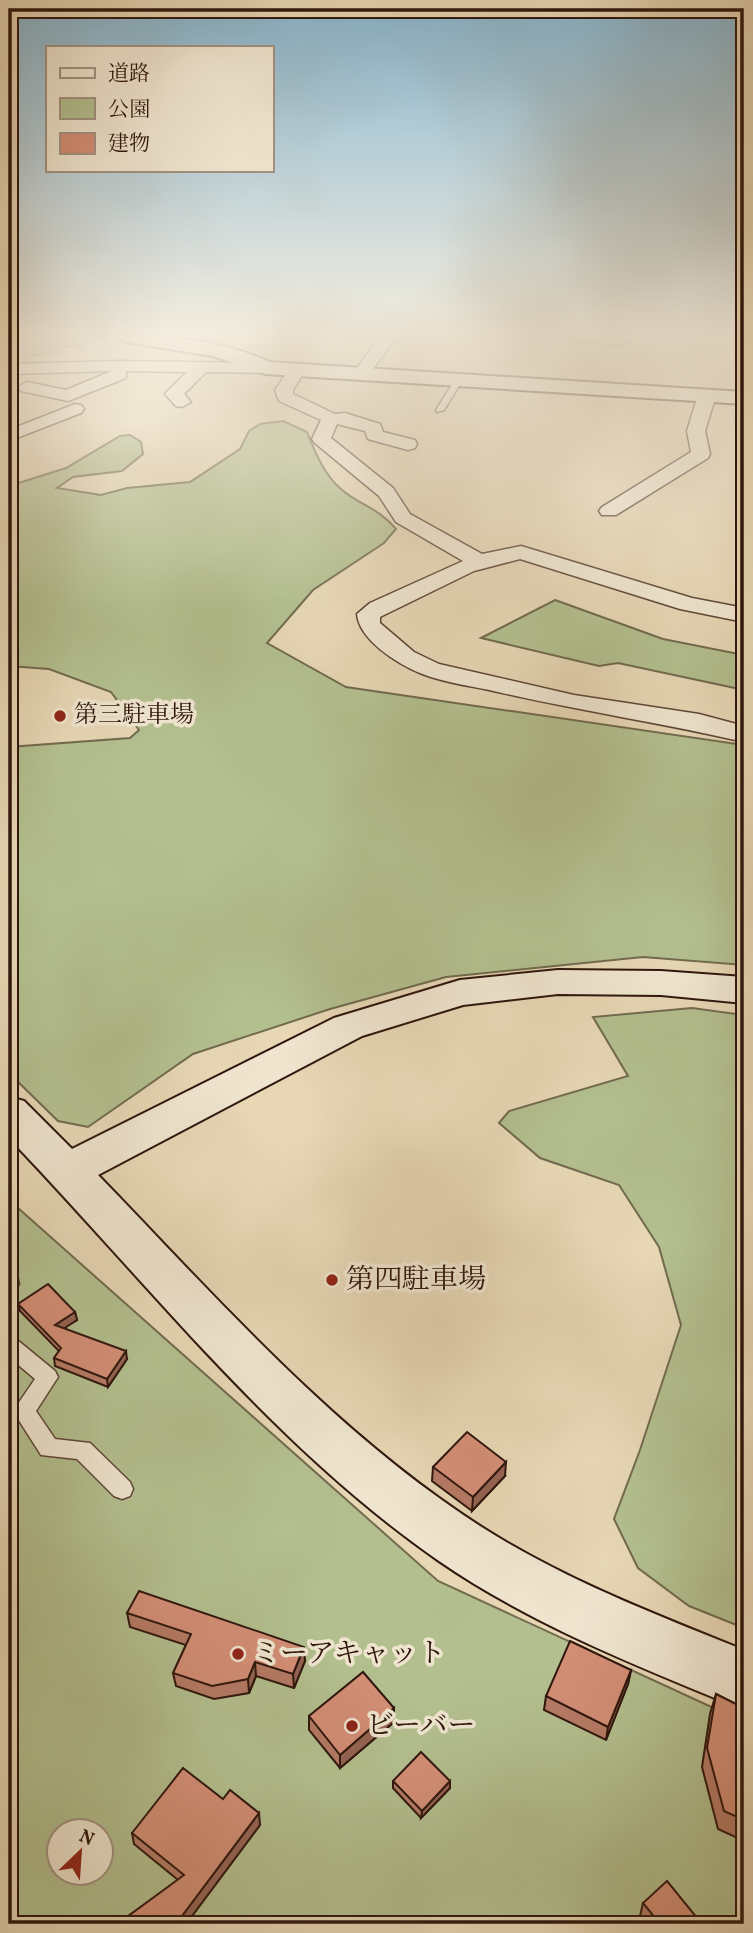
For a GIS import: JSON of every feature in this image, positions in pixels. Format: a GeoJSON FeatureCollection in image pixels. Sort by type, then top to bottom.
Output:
{"type":"FeatureCollection","features":[{"type":"Feature","properties":{"kind":"street"},"geometry":{"type":"LineString","coordinates":[[9,436],[35,426]]}},
{"type":"Feature","properties":{"kind":"street"},"geometry":{"type":"LineString","coordinates":[[327,426],[321,439],[386,492],[403,518],[481,562]]}},
{"type":"Feature","properties":{"kind":"street"},"geometry":{"type":"LineString","coordinates":[[369,426],[374,428],[374,435],[408,444]]}},
{"type":"Feature","properties":{"kind":"street"},"geometry":{"type":"LineString","coordinates":[[609,511],[701,454],[697,426]]}},
{"type":"Feature","properties":{"kind":"street"},"geometry":{"type":"LineString","coordinates":[[744,615],[688,604],[522,552],[504,554],[481,562],[368,614],[369,625],[406,657],[431,669],[574,702],[699,722],[744,734]]}},
{"type":"Feature","properties":{"kind":"street"},"geometry":{"type":"LineString","coordinates":[[67,1171],[348,1027],[460,993],[558,982],[661,983],[744,990]]}},
{"type":"Feature","properties":{"kind":"street"},"geometry":{"type":"LineString","coordinates":[[9,1112],[264,1377],[338,1448],[459,1543],[576,1609],[744,1680]]}},
{"type":"Feature","properties":{"kind":"lane"},"geometry":{"type":"LineString","coordinates":[[9,1275],[9,1284]]}},
{"type":"Feature","properties":{"kind":"lane"},"geometry":{"type":"LineString","coordinates":[[9,1345],[48,1377],[24,1411],[49,1448],[82,1450],[122,1489]]}},
{"type":"Feature","properties":{"kind":"green space"},"geometry":{"type":"Polygon","coordinates":[[[257,426],[294,426],[307,432],[321,463],[336,484],[396,529],[384,543],[313,590],[267,643],[346,687],[744,745],[744,965],[643,957],[446,977],[330,1009],[193,1054],[88,1127],[58,1121],[9,1073],[9,747],[130,738],[139,730],[111,692],[49,669],[9,666],[9,486],[66,468],[120,436],[130,435],[141,442],[143,454],[122,471],[73,477],[57,488],[101,495],[127,488],[190,482],[240,449],[249,431],[257,426]]]}},
{"type":"Feature","properties":{"kind":"green space"},"geometry":{"type":"Polygon","coordinates":[[[555,600],[663,639],[744,655],[744,690],[618,663],[599,666],[481,638],[555,600]]]}},
{"type":"Feature","properties":{"kind":"green space"},"geometry":{"type":"Polygon","coordinates":[[[692,1008],[744,1015],[744,1628],[689,1606],[638,1568],[614,1519],[681,1325],[659,1247],[619,1185],[540,1158],[499,1123],[509,1111],[628,1076],[593,1017],[692,1008]]]}},
{"type":"Feature","properties":{"kind":"green space"},"geometry":{"type":"Polygon","coordinates":[[[9,1200],[438,1581],[744,1722],[744,1924],[9,1924],[9,1200]]]}},
{"type":"Feature","properties":{"kind":"building"},"geometry":{"type":"Polygon","coordinates":[[[48,1284],[75,1312],[55,1325],[126,1351],[107,1379],[54,1358],[61,1348],[18,1304],[48,1284]]]}},
{"type":"Feature","properties":{"kind":"building"},"geometry":{"type":"Polygon","coordinates":[[[467,1432],[506,1462],[473,1497],[433,1467],[467,1432]]]}},
{"type":"Feature","properties":{"kind":"building","name":"ミーアキャット"},"geometry":{"type":"Polygon","coordinates":[[[139,1591],[304,1647],[293,1674],[255,1662],[248,1679],[212,1686],[173,1673],[191,1634],[127,1613],[139,1591]]]}},
{"type":"Feature","properties":{"kind":"building"},"geometry":{"type":"Polygon","coordinates":[[[570,1641],[631,1670],[608,1727],[546,1696],[570,1641]]]}},
{"type":"Feature","properties":{"kind":"building","name":"ビーバー"},"geometry":{"type":"Polygon","coordinates":[[[363,1672],[394,1708],[340,1755],[309,1716],[363,1672]]]}},
{"type":"Feature","properties":{"kind":"building"},"geometry":{"type":"Polygon","coordinates":[[[716,1694],[744,1708],[744,1820],[724,1811],[707,1748],[716,1694]]]}},
{"type":"Feature","properties":{"kind":"building"},"geometry":{"type":"Polygon","coordinates":[[[421,1752],[450,1781],[422,1811],[393,1781],[421,1752]]]}},
{"type":"Feature","properties":{"kind":"building"},"geometry":{"type":"Polygon","coordinates":[[[183,1768],[223,1799],[230,1790],[259,1813],[179,1920],[182,1924],[131,1924],[127,1917],[184,1875],[132,1833],[183,1768]]]}},
{"type":"Feature","properties":{"kind":"building"},"geometry":{"type":"Polygon","coordinates":[[[667,1881],[702,1924],[660,1924],[643,1903],[667,1881]]]}},
{"type":"Feature","properties":{"kind":"place","name":"第三駐車場"},"geometry":{"type":"Point","coordinates":[60,716]}},
{"type":"Feature","properties":{"kind":"place","name":"第四駐車場"},"geometry":{"type":"Point","coordinates":[332,1280]}},
{"type":"Feature","properties":{"kind":"place","name":"ミーアキャット"},"geometry":{"type":"Point","coordinates":[238,1654]}},
{"type":"Feature","properties":{"kind":"place","name":"ビーバー"},"geometry":{"type":"Point","coordinates":[352,1726]}}]}
